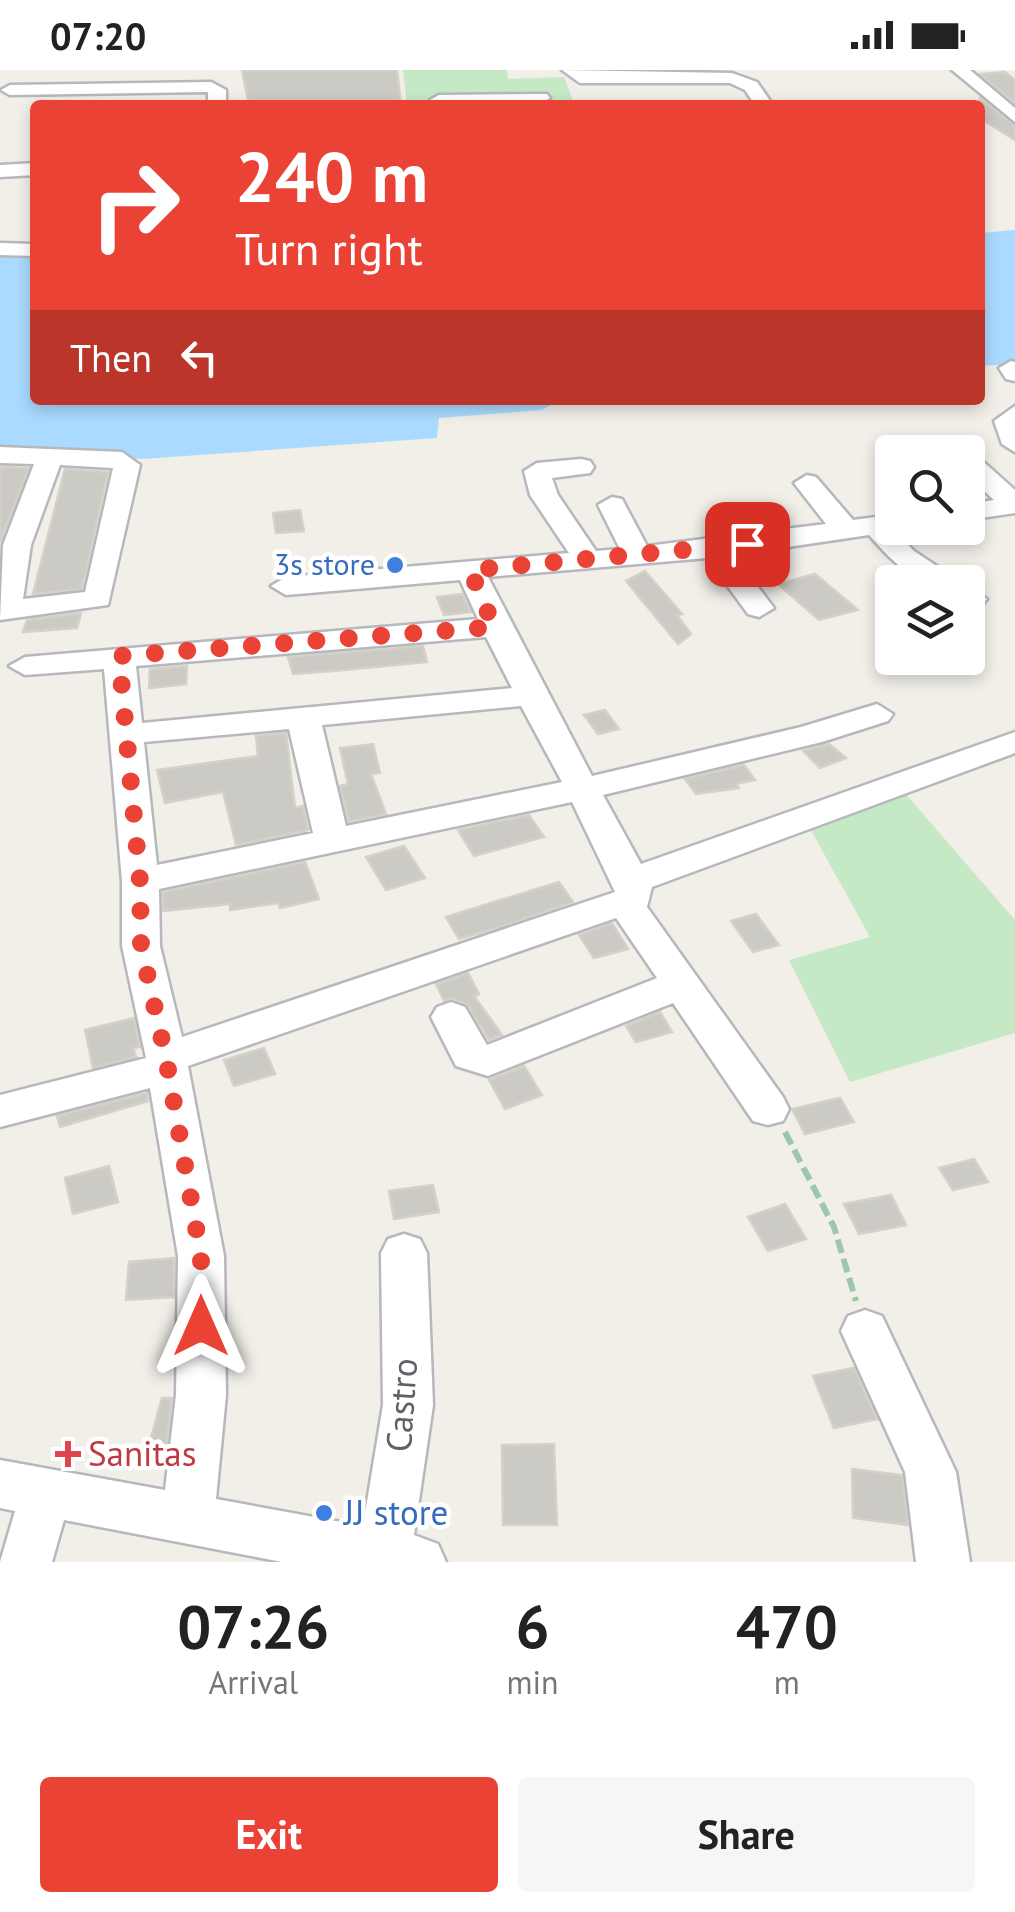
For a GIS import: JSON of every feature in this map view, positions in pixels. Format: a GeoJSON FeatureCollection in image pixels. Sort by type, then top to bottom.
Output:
{"type":"FeatureCollection","features":[{"type":"Feature","properties":{"kind":"street"},"geometry":{"type":"LineString","coordinates":[[570,70],[580,78],[732,78],[752,86],[761,100]]}},
{"type":"Feature","properties":{"kind":"street"},"geometry":{"type":"LineString","coordinates":[[960,70],[1015,117]]}},
{"type":"Feature","properties":{"kind":"street"},"geometry":{"type":"LineString","coordinates":[[438,77],[439,100]]}},
{"type":"Feature","properties":{"kind":"street"},"geometry":{"type":"LineString","coordinates":[[3,91],[149,96],[211,87],[217,90],[217,100]]}},
{"type":"Feature","properties":{"kind":"street"},"geometry":{"type":"LineString","coordinates":[[981,91],[1015,89]]}},
{"type":"Feature","properties":{"kind":"street"},"geometry":{"type":"LineString","coordinates":[[500,100],[541,98]]}},
{"type":"Feature","properties":{"kind":"street"},"geometry":{"type":"LineString","coordinates":[[985,122],[1015,117]]}},
{"type":"Feature","properties":{"kind":"street"},"geometry":{"type":"LineString","coordinates":[[0,171],[30,169]]}},
{"type":"Feature","properties":{"kind":"street"},"geometry":{"type":"LineString","coordinates":[[0,248],[30,250]]}},
{"type":"Feature","properties":{"kind":"street"},"geometry":{"type":"LineString","coordinates":[[1015,414],[1007,421],[1015,444]]}},
{"type":"Feature","properties":{"kind":"street"},"geometry":{"type":"LineString","coordinates":[[0,456],[49,458],[127,462],[98,599],[3,611],[8,544],[32,502],[49,458]]}},
{"type":"Feature","properties":{"kind":"street"},"geometry":{"type":"LineString","coordinates":[[581,467],[537,472],[544,495],[589,562]]}},
{"type":"Feature","properties":{"kind":"street"},"geometry":{"type":"LineString","coordinates":[[985,477],[1015,504]]}},
{"type":"Feature","properties":{"kind":"street"},"geometry":{"type":"LineString","coordinates":[[807,482],[845,529]]}},
{"type":"Feature","properties":{"kind":"street"},"geometry":{"type":"LineString","coordinates":[[0,500],[32,502]]}},
{"type":"Feature","properties":{"kind":"street"},"geometry":{"type":"LineString","coordinates":[[612,504],[638,556]]}},
{"type":"Feature","properties":{"kind":"street"},"geometry":{"type":"LineString","coordinates":[[985,509],[1015,504]]}},
{"type":"Feature","properties":{"kind":"street"},"geometry":{"type":"LineString","coordinates":[[286,586],[589,562],[714,549],[875,525]]}},
{"type":"Feature","properties":{"kind":"street"},"geometry":{"type":"LineString","coordinates":[[896,545],[904,558],[916,565]]}},
{"type":"Feature","properties":{"kind":"street"},"geometry":{"type":"LineString","coordinates":[[714,549],[759,608]]}},
{"type":"Feature","properties":{"kind":"street"},"geometry":{"type":"LineString","coordinates":[[470,570],[530,696],[585,788],[628,892],[768,1109]]}},
{"type":"Feature","properties":{"kind":"street"},"geometry":{"type":"LineString","coordinates":[[25,666],[494,627]]}},
{"type":"Feature","properties":{"kind":"street"},"geometry":{"type":"LineString","coordinates":[[119,656],[140,881],[141,946],[167,1063],[201,1256],[201,1395],[188,1516]]}},
{"type":"Feature","properties":{"kind":"street"},"geometry":{"type":"LineString","coordinates":[[126,734],[530,696]]}},
{"type":"Feature","properties":{"kind":"street"},"geometry":{"type":"LineString","coordinates":[[140,881],[585,788],[810,735],[877,714]]}},
{"type":"Feature","properties":{"kind":"street"},"geometry":{"type":"LineString","coordinates":[[303,716],[332,840]]}},
{"type":"Feature","properties":{"kind":"street"},"geometry":{"type":"LineString","coordinates":[[0,1112],[167,1063],[628,892],[1015,742]]}},
{"type":"Feature","properties":{"kind":"street"},"geometry":{"type":"LineString","coordinates":[[450,1017],[470,1056],[488,1061],[684,983]]}},
{"type":"Feature","properties":{"kind":"street","name":"Castro"},"geometry":{"type":"LineString","coordinates":[[402,1559],[408,1405],[404,1253]]}},
{"type":"Feature","properties":{"kind":"street"},"geometry":{"type":"LineString","coordinates":[[866,1331],[930,1472],[943,1562]]}},
{"type":"Feature","properties":{"kind":"street"},"geometry":{"type":"LineString","coordinates":[[25,1562],[23,1488],[402,1559]]}},
{"type":"Feature","properties":{"kind":"path"},"geometry":{"type":"LineString","coordinates":[[768,1109],[788,1134],[834,1228],[866,1331]]}},
{"type":"Feature","properties":{"kind":"green space"},"geometry":{"type":"Polygon","coordinates":[[[403,70],[507,70],[508,79],[564,77],[573,100],[406,100],[403,70]]]}},
{"type":"Feature","properties":{"kind":"green space"},"geometry":{"type":"Polygon","coordinates":[[[903,791],[1015,920],[1015,1033],[850,1082],[789,960],[870,937],[806,821],[903,791]]]}},
{"type":"Feature","properties":{"kind":"water"},"geometry":{"type":"Polygon","coordinates":[[[1015,230],[1015,364],[985,366],[985,233],[1015,230]]]}},
{"type":"Feature","properties":{"kind":"water"},"geometry":{"type":"Polygon","coordinates":[[[0,251],[30,252],[30,405],[551,405],[542,410],[439,418],[437,438],[143,459],[0,450],[0,251]]]}},
{"type":"Feature","properties":{"kind":"building"},"geometry":{"type":"Polygon","coordinates":[[[242,70],[397,70],[400,100],[248,100],[242,70]]]}},
{"type":"Feature","properties":{"kind":"building"},"geometry":{"type":"Polygon","coordinates":[[[1005,72],[1015,80],[1015,103],[980,74],[1005,72]]]}},
{"type":"Feature","properties":{"kind":"building"},"geometry":{"type":"Polygon","coordinates":[[[985,102],[1015,126],[1015,140],[985,121],[985,102]]]}},
{"type":"Feature","properties":{"kind":"building"},"geometry":{"type":"Polygon","coordinates":[[[0,467],[29,468],[0,542],[0,467]]]}},
{"type":"Feature","properties":{"kind":"building"},"geometry":{"type":"Polygon","coordinates":[[[65,469],[108,472],[82,589],[33,594],[65,469]]]}},
{"type":"Feature","properties":{"kind":"building"},"geometry":{"type":"Polygon","coordinates":[[[300,510],[304,531],[276,533],[273,513],[300,510]]]}},
{"type":"Feature","properties":{"kind":"building"},"geometry":{"type":"Polygon","coordinates":[[[645,571],[682,614],[677,615],[691,634],[678,644],[626,581],[645,571]]]}},
{"type":"Feature","properties":{"kind":"building"},"geometry":{"type":"Polygon","coordinates":[[[815,574],[858,610],[819,620],[778,584],[815,574]]]}},
{"type":"Feature","properties":{"kind":"building"},"geometry":{"type":"Polygon","coordinates":[[[462,594],[471,612],[444,615],[437,597],[462,594]]]}},
{"type":"Feature","properties":{"kind":"building"},"geometry":{"type":"Polygon","coordinates":[[[81,613],[77,628],[23,632],[27,620],[81,613]]]}},
{"type":"Feature","properties":{"kind":"building"},"geometry":{"type":"Polygon","coordinates":[[[423,646],[427,662],[333,671],[293,674],[288,657],[423,646]]]}},
{"type":"Feature","properties":{"kind":"building"},"geometry":{"type":"Polygon","coordinates":[[[187,666],[186,684],[149,688],[150,669],[187,666]]]}},
{"type":"Feature","properties":{"kind":"building"},"geometry":{"type":"Polygon","coordinates":[[[605,710],[619,729],[598,734],[584,715],[605,710]]]}},
{"type":"Feature","properties":{"kind":"building"},"geometry":{"type":"Polygon","coordinates":[[[286,733],[295,808],[303,806],[308,830],[236,845],[223,792],[165,803],[157,770],[258,756],[256,736],[286,733]]]}},
{"type":"Feature","properties":{"kind":"building"},"geometry":{"type":"Polygon","coordinates":[[[373,744],[380,773],[371,774],[386,814],[349,821],[340,786],[348,784],[340,748],[373,744]]]}},
{"type":"Feature","properties":{"kind":"building"},"geometry":{"type":"Polygon","coordinates":[[[829,744],[846,758],[820,768],[803,751],[829,744]]]}},
{"type":"Feature","properties":{"kind":"building"},"geometry":{"type":"Polygon","coordinates":[[[744,765],[755,780],[736,784],[739,788],[696,794],[685,779],[744,765]]]}},
{"type":"Feature","properties":{"kind":"building"},"geometry":{"type":"Polygon","coordinates":[[[529,815],[544,837],[474,856],[458,830],[529,815]]]}},
{"type":"Feature","properties":{"kind":"building"},"geometry":{"type":"Polygon","coordinates":[[[404,846],[425,878],[386,890],[366,857],[404,846]]]}},
{"type":"Feature","properties":{"kind":"building"},"geometry":{"type":"Polygon","coordinates":[[[305,862],[319,899],[280,908],[279,903],[230,910],[230,904],[163,911],[163,892],[305,862]]]}},
{"type":"Feature","properties":{"kind":"building"},"geometry":{"type":"Polygon","coordinates":[[[559,882],[573,902],[503,926],[459,939],[446,917],[559,882]]]}},
{"type":"Feature","properties":{"kind":"building"},"geometry":{"type":"Polygon","coordinates":[[[756,914],[779,945],[753,952],[731,921],[756,914]]]}},
{"type":"Feature","properties":{"kind":"building"},"geometry":{"type":"Polygon","coordinates":[[[612,923],[628,949],[594,958],[579,935],[612,923]]]}},
{"type":"Feature","properties":{"kind":"building"},"geometry":{"type":"Polygon","coordinates":[[[468,973],[479,994],[474,996],[502,1035],[489,1040],[468,1005],[452,998],[444,1001],[436,984],[468,973]]]}},
{"type":"Feature","properties":{"kind":"building"},"geometry":{"type":"Polygon","coordinates":[[[660,1012],[672,1032],[636,1042],[626,1026],[660,1012]]]}},
{"type":"Feature","properties":{"kind":"building"},"geometry":{"type":"Polygon","coordinates":[[[134,1018],[140,1047],[133,1048],[136,1057],[93,1068],[85,1030],[134,1018]]]}},
{"type":"Feature","properties":{"kind":"building"},"geometry":{"type":"Polygon","coordinates":[[[264,1048],[275,1074],[234,1086],[224,1060],[264,1048]]]}},
{"type":"Feature","properties":{"kind":"building"},"geometry":{"type":"Polygon","coordinates":[[[524,1066],[542,1095],[505,1109],[489,1080],[524,1066]]]}},
{"type":"Feature","properties":{"kind":"building"},"geometry":{"type":"Polygon","coordinates":[[[147,1093],[148,1101],[60,1127],[57,1116],[147,1093]]]}},
{"type":"Feature","properties":{"kind":"building"},"geometry":{"type":"Polygon","coordinates":[[[840,1098],[854,1122],[805,1134],[792,1109],[840,1098]]]}},
{"type":"Feature","properties":{"kind":"building"},"geometry":{"type":"Polygon","coordinates":[[[974,1159],[988,1182],[953,1190],[939,1168],[974,1159]]]}},
{"type":"Feature","properties":{"kind":"building"},"geometry":{"type":"Polygon","coordinates":[[[109,1166],[118,1202],[73,1214],[65,1178],[109,1166]]]}},
{"type":"Feature","properties":{"kind":"building"},"geometry":{"type":"Polygon","coordinates":[[[433,1185],[439,1212],[394,1219],[389,1191],[433,1185]]]}},
{"type":"Feature","properties":{"kind":"building"},"geometry":{"type":"Polygon","coordinates":[[[891,1195],[906,1225],[859,1234],[844,1204],[891,1195]]]}},
{"type":"Feature","properties":{"kind":"building"},"geometry":{"type":"Polygon","coordinates":[[[785,1204],[806,1239],[768,1251],[748,1217],[785,1204]]]}},
{"type":"Feature","properties":{"kind":"building"},"geometry":{"type":"Polygon","coordinates":[[[174,1258],[174,1297],[126,1300],[129,1262],[174,1258]]]}},
{"type":"Feature","properties":{"kind":"building"},"geometry":{"type":"Polygon","coordinates":[[[854,1368],[877,1419],[834,1428],[813,1376],[854,1368]]]}},
{"type":"Feature","properties":{"kind":"building"},"geometry":{"type":"Polygon","coordinates":[[[162,1398],[172,1398],[165,1457],[146,1456],[162,1398]]]}},
{"type":"Feature","properties":{"kind":"building"},"geometry":{"type":"Polygon","coordinates":[[[554,1444],[557,1525],[503,1525],[502,1445],[554,1444]]]}},
{"type":"Feature","properties":{"kind":"building"},"geometry":{"type":"Polygon","coordinates":[[[852,1469],[902,1475],[908,1525],[853,1518],[852,1469]]]}},
{"type":"Feature","properties":{"kind":"place","name":"3s store"},"geometry":{"type":"Point","coordinates":[395,565]}},
{"type":"Feature","properties":{"kind":"place","name":"Sanitas"},"geometry":{"type":"Point","coordinates":[68,1454]}},
{"type":"Feature","properties":{"kind":"place","name":"JJ store"},"geometry":{"type":"Point","coordinates":[324,1513]}},
{"type":"Feature","properties":{"kind":"route"},"geometry":{"type":"LineString","coordinates":[[201,1326],[201,1256],[166,1058],[141,946],[140,881],[119,656],[494,627],[470,570],[589,562],[747,544]]}}]}
